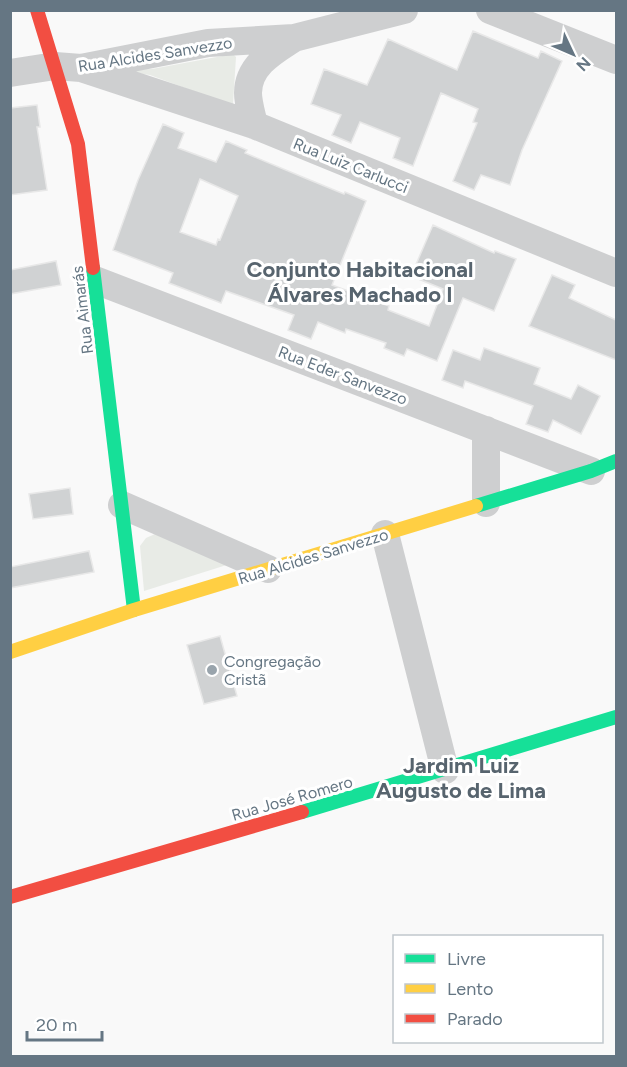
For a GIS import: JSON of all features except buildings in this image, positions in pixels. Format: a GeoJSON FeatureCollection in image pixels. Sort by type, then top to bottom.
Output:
{"type":"FeatureCollection","features":[{"type":"Feature","properties":{"kind":"street","name":"Rua Aimarás"},"geometry":{"type":"LineString","coordinates":[[37,10],[68,67],[134,610]]}},
{"type":"Feature","properties":{"kind":"street","name":"Rua Alcides Sanvezzo"},"geometry":{"type":"LineString","coordinates":[[10,73],[68,67],[208,43],[294,38],[404,10]]}},
{"type":"Feature","properties":{"kind":"street"},"geometry":{"type":"LineString","coordinates":[[490,10],[616,60]]}},
{"type":"Feature","properties":{"kind":"street"},"geometry":{"type":"LineString","coordinates":[[254,125],[248,95],[249,80],[269,54],[294,38]]}},
{"type":"Feature","properties":{"kind":"street","name":"Rua Luiz Carlucci"},"geometry":{"type":"LineString","coordinates":[[68,67],[254,125],[616,273]]}},
{"type":"Feature","properties":{"kind":"street","name":"Rua Eder Sanvezzo"},"geometry":{"type":"LineString","coordinates":[[95,280],[486,430],[604,466]]}},
{"type":"Feature","properties":{"kind":"street"},"geometry":{"type":"LineString","coordinates":[[486,430],[486,503]]}},
{"type":"Feature","properties":{"kind":"street","name":"Rua Alcides Sanvezzo"},"geometry":{"type":"LineString","coordinates":[[10,652],[134,610],[604,466]]}},
{"type":"Feature","properties":{"kind":"street"},"geometry":{"type":"LineString","coordinates":[[122,505],[268,570]]}},
{"type":"Feature","properties":{"kind":"street"},"geometry":{"type":"LineString","coordinates":[[385,534],[445,770]]}},
{"type":"Feature","properties":{"kind":"street","name":"Rua José Romero"},"geometry":{"type":"LineString","coordinates":[[10,897],[445,770],[616,717]]}},
{"type":"Feature","properties":{"kind":"shaded area"},"geometry":{"type":"Polygon","coordinates":[[[233,54],[236,57],[233,104],[231,105],[150,75],[114,70],[152,69],[233,54]]]}},
{"type":"Feature","properties":{"kind":"shaded area"},"geometry":{"type":"Polygon","coordinates":[[[155,534],[233,563],[144,591],[140,546],[146,538],[155,534]]]}},
{"type":"Feature","properties":{"kind":"traffic: fast"},"geometry":{"type":"LineString","coordinates":[[93,268],[134,610]]}},
{"type":"Feature","properties":{"kind":"traffic: fast"},"geometry":{"type":"LineString","coordinates":[[476,506],[591,471],[616,461]]}},
{"type":"Feature","properties":{"kind":"traffic: fast"},"geometry":{"type":"LineString","coordinates":[[302,812],[616,717]]}},
{"type":"Feature","properties":{"kind":"traffic: slow"},"geometry":{"type":"LineString","coordinates":[[10,652],[134,610],[476,506]]}},
{"type":"Feature","properties":{"kind":"traffic: jam"},"geometry":{"type":"LineString","coordinates":[[37,10],[78,144],[93,268]]}},
{"type":"Feature","properties":{"kind":"traffic: jam"},"geometry":{"type":"LineString","coordinates":[[10,897],[302,812]]}},
{"type":"Feature","properties":{"kind":"place","name":"Congregação Cristã"},"geometry":{"type":"Point","coordinates":[212,670]}},
{"type":"Feature","properties":{"kind":"district","name":"Conjunto Habitacional Álvares Machado I"},"geometry":{"type":"Point","coordinates":[360,282]}},
{"type":"Feature","properties":{"kind":"district","name":"Jardim Luiz Augusto de Lima"},"geometry":{"type":"Point","coordinates":[461,778]}}]}
